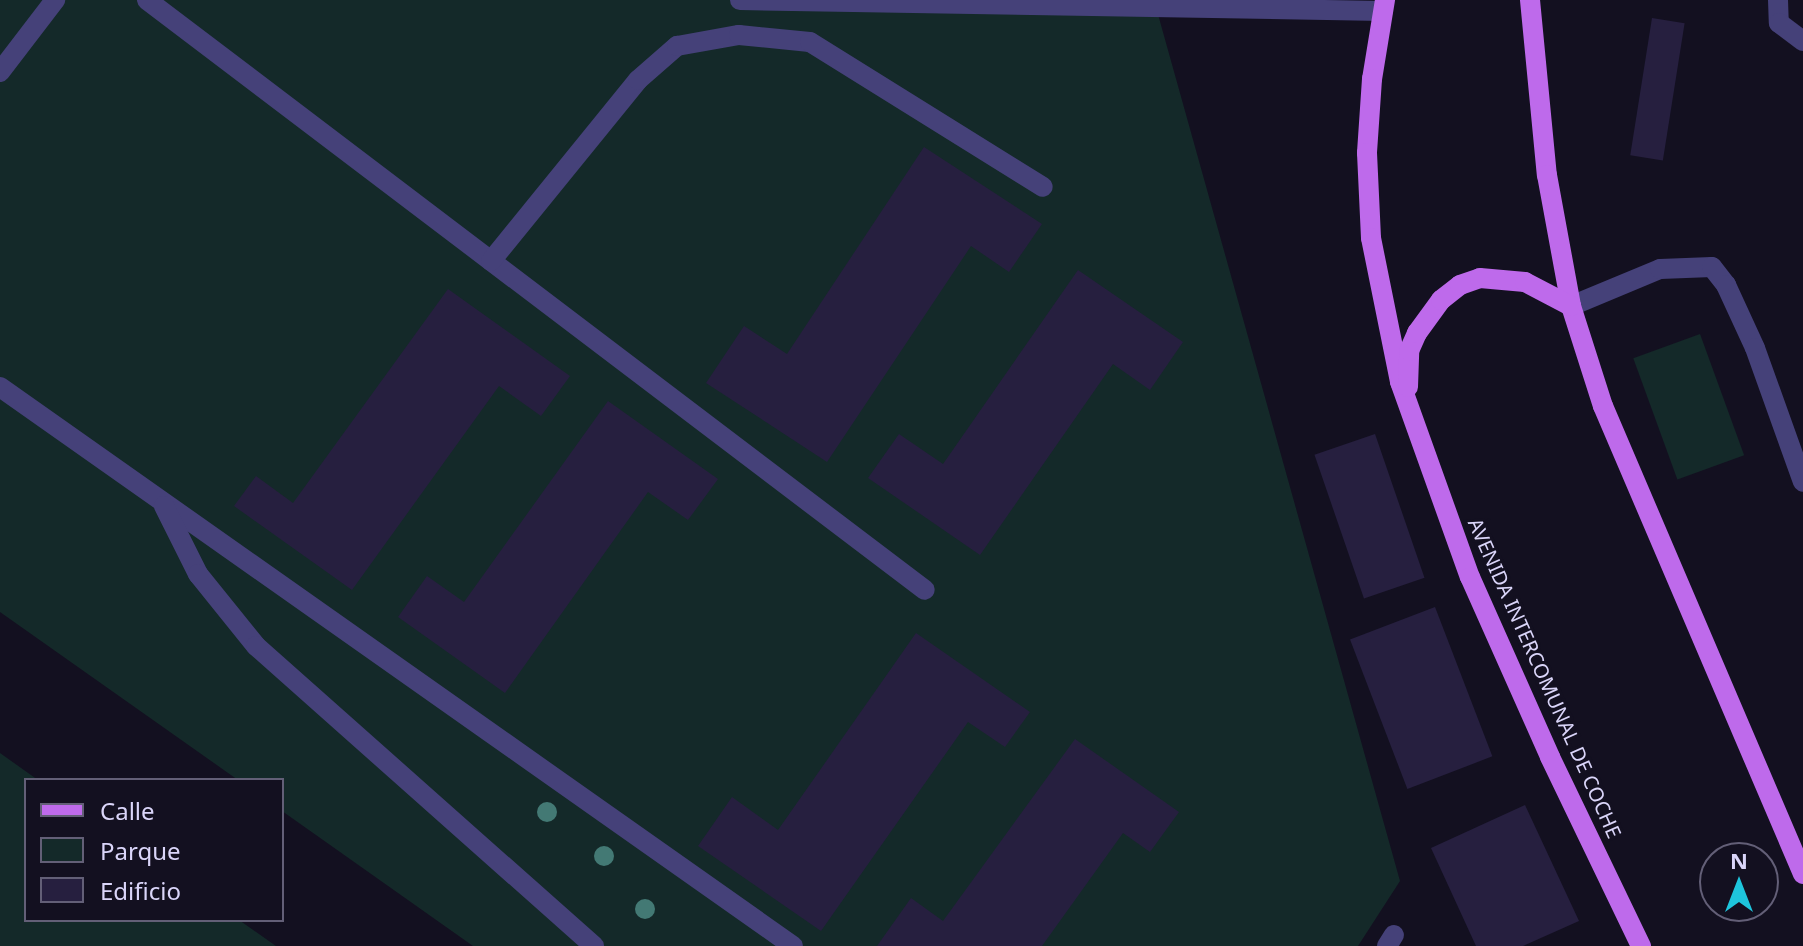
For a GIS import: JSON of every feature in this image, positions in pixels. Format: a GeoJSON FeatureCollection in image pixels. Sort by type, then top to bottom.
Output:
{"type":"FeatureCollection","features":[{"type":"Feature","properties":{"kind":"main road"},"geometry":{"type":"LineString","coordinates":[[1529,3],[1547,175],[1571,306],[1603,406],[1803,874]]}},
{"type":"Feature","properties":{"kind":"main road","name":"AVENIDA INTERCOMUNAL DE COCHE"},"geometry":{"type":"LineString","coordinates":[[1384,5],[1372,79],[1367,153],[1371,238],[1383,307],[1408,405],[1470,577],[1550,757],[1641,946]]}},
{"type":"Feature","properties":{"kind":"main road"},"geometry":{"type":"LineString","coordinates":[[1408,405],[1409,351],[1417,333],[1441,300],[1460,285],[1480,278],[1525,282],[1571,306]]}},
{"type":"Feature","properties":{"kind":"street"},"geometry":{"type":"LineString","coordinates":[[0,72],[55,0]]}},
{"type":"Feature","properties":{"kind":"street"},"geometry":{"type":"LineString","coordinates":[[147,0],[925,590]]}},
{"type":"Feature","properties":{"kind":"street"},"geometry":{"type":"LineString","coordinates":[[740,0],[1384,5]]}},
{"type":"Feature","properties":{"kind":"street"},"geometry":{"type":"LineString","coordinates":[[1778,0],[1779,23],[1803,41]]}},
{"type":"Feature","properties":{"kind":"street"},"geometry":{"type":"LineString","coordinates":[[491,261],[638,80],[677,46],[739,35],[810,42],[1043,187]]}},
{"type":"Feature","properties":{"kind":"street"},"geometry":{"type":"LineString","coordinates":[[1571,306],[1660,269],[1712,267],[1726,285],[1755,348],[1803,482]]}},
{"type":"Feature","properties":{"kind":"street"},"geometry":{"type":"LineString","coordinates":[[0,387],[793,946]]}},
{"type":"Feature","properties":{"kind":"street"},"geometry":{"type":"LineString","coordinates":[[162,503],[198,574],[256,646],[594,946]]}},
{"type":"Feature","properties":{"kind":"green space"},"geometry":{"type":"Polygon","coordinates":[[[0,0],[1154,0],[1400,881],[1358,946],[473,946],[284,812],[284,778],[235,778],[0,612],[0,0]]]}},
{"type":"Feature","properties":{"kind":"green space"},"geometry":{"type":"Polygon","coordinates":[[[1700,334],[1744,455],[1677,480],[1633,358],[1700,334]]]}},
{"type":"Feature","properties":{"kind":"green space"},"geometry":{"type":"Polygon","coordinates":[[[0,753],[35,778],[24,778],[24,922],[242,922],[276,946],[0,946],[0,753]]]}},
{"type":"Feature","properties":{"kind":"building"},"geometry":{"type":"Polygon","coordinates":[[[1652,18],[1685,23],[1663,160],[1630,155],[1652,18]]]}},
{"type":"Feature","properties":{"kind":"building"},"geometry":{"type":"Polygon","coordinates":[[[924,147],[1042,224],[1009,272],[971,246],[827,462],[706,383],[744,326],[787,354],[924,147]]]}},
{"type":"Feature","properties":{"kind":"building"},"geometry":{"type":"Polygon","coordinates":[[[1078,270],[1183,342],[1150,390],[1113,364],[980,555],[868,478],[899,434],[943,464],[1078,270]]]}},
{"type":"Feature","properties":{"kind":"building"},"geometry":{"type":"Polygon","coordinates":[[[448,289],[570,376],[541,416],[499,386],[352,590],[234,506],[256,476],[293,503],[448,289]]]}},
{"type":"Feature","properties":{"kind":"building"},"geometry":{"type":"Polygon","coordinates":[[[608,401],[718,479],[688,520],[648,492],[505,693],[398,617],[427,576],[464,602],[608,401]]]}},
{"type":"Feature","properties":{"kind":"building"},"geometry":{"type":"Polygon","coordinates":[[[1375,434],[1424,578],[1364,599],[1314,455],[1375,434]]]}},
{"type":"Feature","properties":{"kind":"building"},"geometry":{"type":"Polygon","coordinates":[[[1435,607],[1492,756],[1407,789],[1350,640],[1435,607]]]}},
{"type":"Feature","properties":{"kind":"building"},"geometry":{"type":"Polygon","coordinates":[[[916,633],[1030,712],[1005,747],[968,722],[821,931],[698,846],[732,797],[778,830],[916,633]]]}},
{"type":"Feature","properties":{"kind":"building"},"geometry":{"type":"Polygon","coordinates":[[[1075,739],[1179,812],[1150,852],[1123,833],[1042,946],[877,946],[911,898],[943,921],[1075,739]]]}},
{"type":"Feature","properties":{"kind":"building"},"geometry":{"type":"Polygon","coordinates":[[[1525,805],[1579,921],[1523,946],[1476,946],[1431,848],[1525,805]]]}}]}
